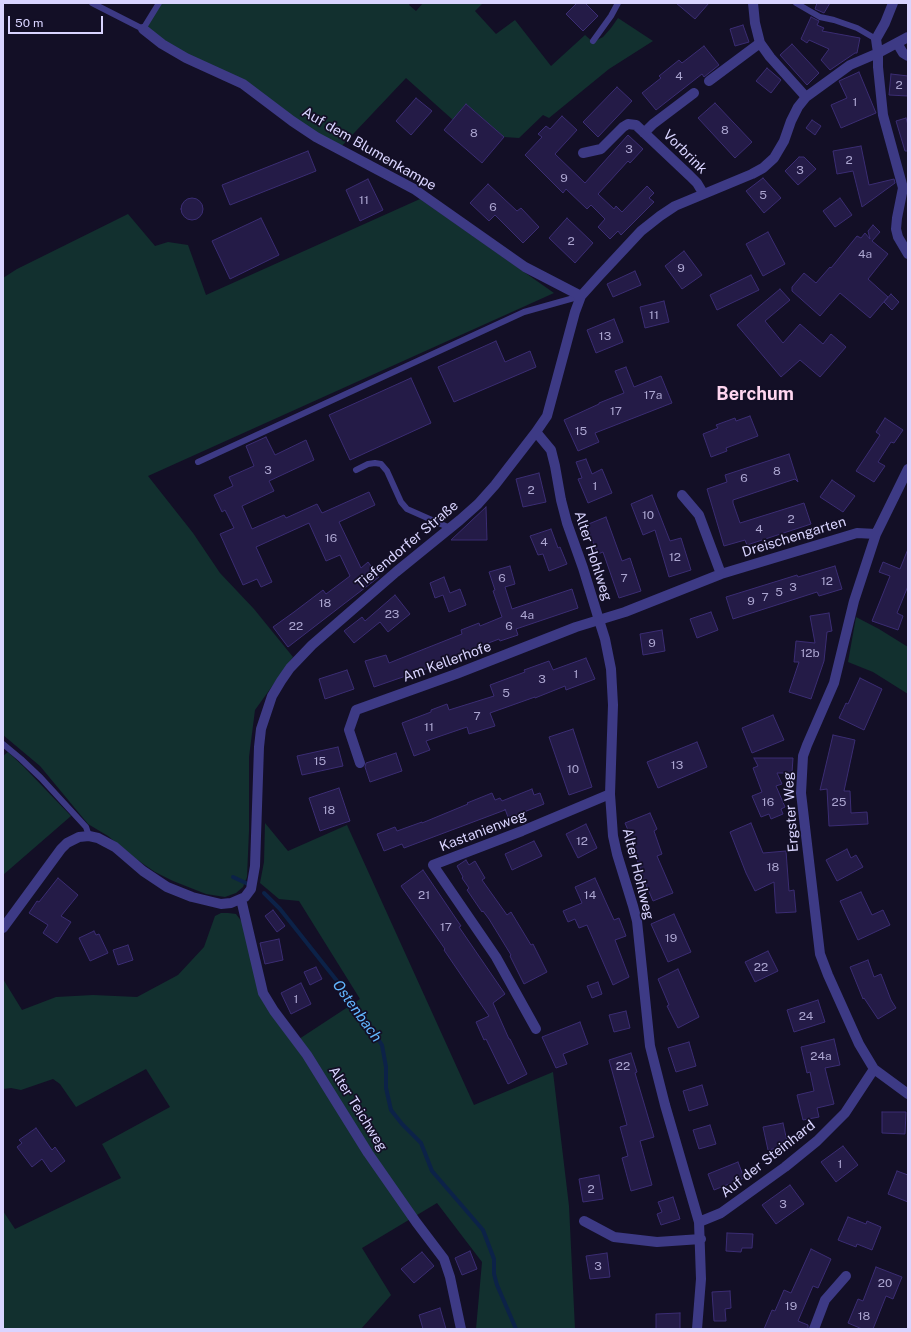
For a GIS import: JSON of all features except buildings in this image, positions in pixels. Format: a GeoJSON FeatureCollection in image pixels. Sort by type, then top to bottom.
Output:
{"type":"FeatureCollection","features":[{"type":"Feature","properties":{"kind":"street"},"geometry":{"type":"LineString","coordinates":[[753,3],[755,23],[760,43],[770,57],[806,97]]}},
{"type":"Feature","properties":{"kind":"street"},"geometry":{"type":"LineString","coordinates":[[893,3],[885,23],[876,39],[884,115],[903,188],[896,229],[898,237],[908,254]]}},
{"type":"Feature","properties":{"kind":"street","name":"Auf dem Blumenkampe"},"geometry":{"type":"LineString","coordinates":[[143,28],[162,44],[186,58],[242,84],[316,137],[414,189],[525,267],[581,296]]}},
{"type":"Feature","properties":{"kind":"street","name":"Tiefendorfer Straße"},"geometry":{"type":"LineString","coordinates":[[241,899],[251,888],[255,866],[261,729],[267,709],[281,681],[290,668],[312,645],[396,572],[478,504],[495,485],[547,416],[575,312],[581,296],[641,231],[675,206],[703,193],[736,181],[763,168],[774,158],[784,141],[790,121],[806,97],[850,66],[908,37]]}},
{"type":"Feature","properties":{"kind":"street"},"geometry":{"type":"LineString","coordinates":[[709,82],[760,43]]}},
{"type":"Feature","properties":{"kind":"street"},"geometry":{"type":"LineString","coordinates":[[897,43],[903,53],[908,56]]}},
{"type":"Feature","properties":{"kind":"street","name":"Vorbrink"},"geometry":{"type":"LineString","coordinates":[[644,132],[694,93]]}},
{"type":"Feature","properties":{"kind":"street","name":"Vorbrink"},"geometry":{"type":"LineString","coordinates":[[583,154],[601,149],[628,124],[636,125],[698,183],[703,193]]}},
{"type":"Feature","properties":{"kind":"street","name":"Alter Hohlweg"},"geometry":{"type":"LineString","coordinates":[[536,432],[551,450],[556,466],[561,500],[567,522],[605,639],[611,669],[613,705],[610,794],[613,836],[637,921],[650,1046],[665,1105],[699,1222],[701,1239],[701,1279],[697,1329]]}},
{"type":"Feature","properties":{"kind":"street","name":"Ergster Weg"},"geometry":{"type":"LineString","coordinates":[[908,469],[876,534],[854,601],[834,683],[806,745],[803,756],[801,780],[801,793],[820,954],[859,1044],[874,1069],[908,1094]]}},
{"type":"Feature","properties":{"kind":"street"},"geometry":{"type":"LineString","coordinates":[[682,495],[699,515],[721,574]]}},
{"type":"Feature","properties":{"kind":"street","name":"Dreischengarten"},"geometry":{"type":"LineString","coordinates":[[599,620],[625,612],[721,574],[857,533],[876,534]]}},
{"type":"Feature","properties":{"kind":"street","name":"Am Kellerhofe"},"geometry":{"type":"LineString","coordinates":[[360,763],[349,730],[356,710],[456,674],[576,627],[599,620]]}},
{"type":"Feature","properties":{"kind":"street","name":"Kastanienweg"},"geometry":{"type":"LineString","coordinates":[[536,1029],[496,957],[433,865],[522,831],[610,794]]}},
{"type":"Feature","properties":{"kind":"street"},"geometry":{"type":"LineString","coordinates":[[3,928],[64,846],[79,837],[89,836],[98,838],[115,847],[143,871],[167,887],[192,897],[221,904],[231,903],[241,899]]}},
{"type":"Feature","properties":{"kind":"street","name":"Alter Teichweg"},"geometry":{"type":"LineString","coordinates":[[241,899],[263,993],[274,1011],[307,1055],[368,1153],[444,1259],[450,1277],[461,1329]]}},
{"type":"Feature","properties":{"kind":"street","name":"Auf der Steinhard"},"geometry":{"type":"LineString","coordinates":[[699,1222],[721,1213],[785,1167],[817,1141],[845,1113],[874,1069]]}},
{"type":"Feature","properties":{"kind":"street"},"geometry":{"type":"LineString","coordinates":[[584,1222],[614,1237],[657,1242],[701,1239]]}},
{"type":"Feature","properties":{"kind":"street"},"geometry":{"type":"LineString","coordinates":[[814,1329],[825,1300],[846,1276]]}},
{"type":"Feature","properties":{"kind":"lane","name":"Auf dem Blumenkampe"},"geometry":{"type":"LineString","coordinates":[[92,3],[143,28]]}},
{"type":"Feature","properties":{"kind":"lane"},"geometry":{"type":"LineString","coordinates":[[143,28],[159,3]]}},
{"type":"Feature","properties":{"kind":"lane"},"geometry":{"type":"LineString","coordinates":[[593,41],[611,16],[618,3]]}},
{"type":"Feature","properties":{"kind":"lane"},"geometry":{"type":"LineString","coordinates":[[796,3],[820,17],[857,28],[876,39]]}},
{"type":"Feature","properties":{"kind":"lane"},"geometry":{"type":"LineString","coordinates":[[198,462],[524,312],[581,296]]}},
{"type":"Feature","properties":{"kind":"lane"},"geometry":{"type":"LineString","coordinates":[[356,470],[368,464],[381,464],[387,471],[401,502],[407,509],[450,528]]}},
{"type":"Feature","properties":{"kind":"lane"},"geometry":{"type":"LineString","coordinates":[[3,744],[41,778],[86,827],[89,836]]}},
{"type":"Feature","properties":{"kind":"green space"},"geometry":{"type":"Polygon","coordinates":[[[159,3],[410,3],[409,5],[416,11],[423,3],[483,3],[475,11],[496,34],[515,20],[551,66],[585,35],[593,42],[603,37],[618,18],[653,41],[609,69],[549,118],[543,115],[519,138],[504,137],[466,104],[453,120],[406,78],[338,150],[243,84],[186,58],[143,29],[159,3]]]}},
{"type":"Feature","properties":{"kind":"green space"},"geometry":{"type":"Polygon","coordinates":[[[420,199],[554,293],[148,476],[193,533],[220,573],[254,609],[293,657],[255,710],[249,757],[249,831],[247,877],[243,887],[236,893],[225,897],[206,894],[155,872],[136,859],[108,836],[88,824],[40,766],[3,735],[3,278],[17,269],[128,214],[155,246],[168,242],[188,245],[206,295],[420,199]]]}},
{"type":"Feature","properties":{"kind":"green space"},"geometry":{"type":"Polygon","coordinates":[[[856,617],[908,647],[908,694],[873,672],[848,662],[856,617]]]}},
{"type":"Feature","properties":{"kind":"green space"},"geometry":{"type":"Polygon","coordinates":[[[8,752],[71,816],[3,875],[3,756],[8,752]]]}},
{"type":"Feature","properties":{"kind":"green space"},"geometry":{"type":"Polygon","coordinates":[[[265,823],[288,851],[347,825],[474,1105],[553,1072],[569,1206],[575,1329],[476,1329],[482,1262],[437,1203],[362,1248],[391,1295],[361,1329],[3,1329],[3,1211],[15,1229],[121,1178],[102,1144],[170,1107],[146,1069],[76,1107],[60,1084],[53,1079],[21,1090],[11,1088],[3,1089],[3,979],[22,1010],[56,997],[93,995],[137,997],[178,975],[204,947],[215,916],[221,913],[228,913],[236,914],[242,922],[262,1000],[293,1043],[360,999],[299,901],[279,899],[260,883],[264,862],[265,823]]]}},
{"type":"Feature","properties":{"kind":"waterway","name":"Ostenbach"},"geometry":{"type":"LineString","coordinates":[[233,877],[248,884]]}},
{"type":"Feature","properties":{"kind":"waterway","name":"Ostenbach"},"geometry":{"type":"LineString","coordinates":[[264,893],[280,909],[349,996],[382,1045],[386,1067],[386,1088],[391,1110],[402,1124],[421,1143],[432,1171],[483,1230],[494,1259],[494,1274],[497,1285],[516,1329]]}},
{"type":"Feature","properties":{"kind":"district","name":"Berchum"},"geometry":{"type":"Point","coordinates":[755,394]}}]}
